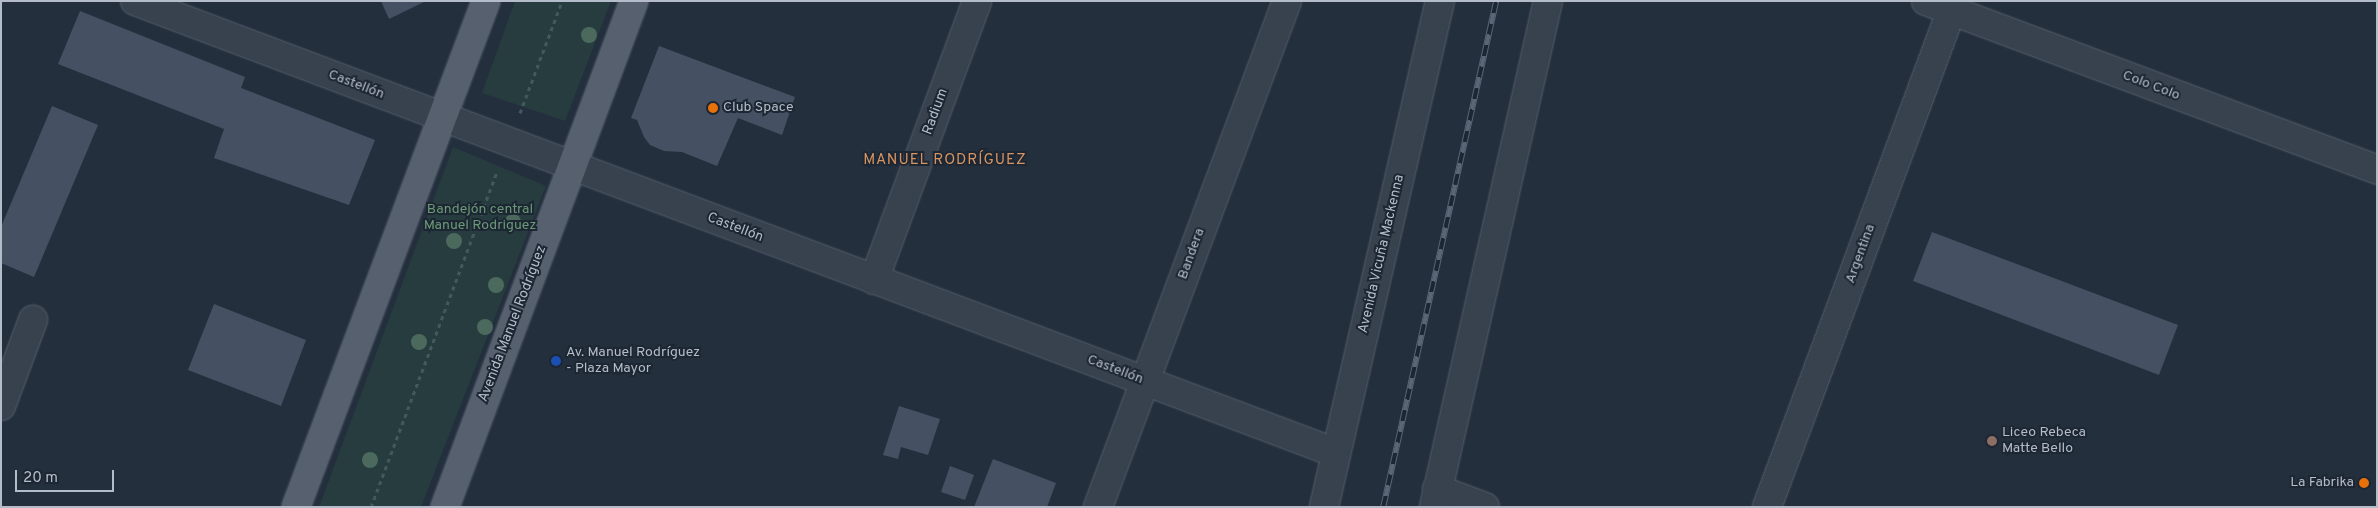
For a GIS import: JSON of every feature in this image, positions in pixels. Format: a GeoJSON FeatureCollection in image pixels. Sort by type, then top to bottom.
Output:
{"type":"FeatureCollection","features":[{"type":"Feature","properties":{"kind":"main road"},"geometry":{"type":"LineString","coordinates":[[296,507],[486,1]]}},
{"type":"Feature","properties":{"kind":"main road","name":"Avenida Manuel Rodríguez"},"geometry":{"type":"LineString","coordinates":[[445,507],[634,1]]}},
{"type":"Feature","properties":{"kind":"street","name":"Castellón"},"geometry":{"type":"LineString","coordinates":[[135,1],[1336,453]]}},
{"type":"Feature","properties":{"kind":"street","name":"Radium"},"geometry":{"type":"LineString","coordinates":[[874,280],[977,1]]}},
{"type":"Feature","properties":{"kind":"street","name":"Bandera"},"geometry":{"type":"LineString","coordinates":[[1098,507],[1287,1]]}},
{"type":"Feature","properties":{"kind":"street","name":"Avenida Vicuña Mackenna"},"geometry":{"type":"LineString","coordinates":[[1324,507],[1440,1]]}},
{"type":"Feature","properties":{"kind":"street"},"geometry":{"type":"LineString","coordinates":[[1484,507],[1436,498],[1548,1]]}},
{"type":"Feature","properties":{"kind":"street","name":"Colo Colo"},"geometry":{"type":"LineString","coordinates":[[1926,1],[1953,6],[2377,170]]}},
{"type":"Feature","properties":{"kind":"street","name":"Argentina"},"geometry":{"type":"LineString","coordinates":[[1767,507],[1953,6]]}},
{"type":"Feature","properties":{"kind":"street"},"geometry":{"type":"LineString","coordinates":[[1,406],[33,320]]}},
{"type":"Feature","properties":{"kind":"path"},"geometry":{"type":"LineString","coordinates":[[371,507],[562,1]]}},
{"type":"Feature","properties":{"kind":"green space"},"geometry":{"type":"Polygon","coordinates":[[[515,1],[611,1],[565,121],[482,93],[515,1]]]}},
{"type":"Feature","properties":{"kind":"green space","name":"Bandejón central Manuel Rodriguez"},"geometry":{"type":"Polygon","coordinates":[[[453,147],[546,186],[421,507],[319,507],[453,147]]]}},
{"type":"Feature","properties":{"kind":"building"},"geometry":{"type":"Polygon","coordinates":[[[381,1],[426,1],[389,19],[381,1]]]}},
{"type":"Feature","properties":{"kind":"building"},"geometry":{"type":"Polygon","coordinates":[[[80,11],[245,77],[241,88],[375,140],[349,205],[214,158],[224,129],[58,64],[80,11]]]}},
{"type":"Feature","properties":{"kind":"building","name":"Club Space"},"geometry":{"type":"Polygon","coordinates":[[[659,46],[795,97],[782,135],[738,118],[717,166],[682,152],[664,151],[650,145],[644,137],[637,120],[631,118],[659,46]]]}},
{"type":"Feature","properties":{"kind":"building"},"geometry":{"type":"Polygon","coordinates":[[[52,106],[98,125],[34,277],[1,263],[1,227],[52,106]]]}},
{"type":"Feature","properties":{"kind":"building"},"geometry":{"type":"Polygon","coordinates":[[[1932,232],[2178,325],[2159,375],[1913,281],[1932,232]]]}},
{"type":"Feature","properties":{"kind":"building"},"geometry":{"type":"Polygon","coordinates":[[[214,304],[306,340],[281,406],[188,370],[214,304]]]}},
{"type":"Feature","properties":{"kind":"building"},"geometry":{"type":"Polygon","coordinates":[[[899,406],[940,419],[928,455],[901,447],[898,459],[883,455],[899,406]]]}},
{"type":"Feature","properties":{"kind":"building"},"geometry":{"type":"Polygon","coordinates":[[[993,459],[1056,483],[1047,507],[974,507],[993,459]]]}},
{"type":"Feature","properties":{"kind":"building"},"geometry":{"type":"Polygon","coordinates":[[[950,466],[974,475],[965,500],[941,492],[950,466]]]}},
{"type":"Feature","properties":{"kind":"railway"},"geometry":{"type":"LineString","coordinates":[[1383,507],[1496,1]]}},
{"type":"Feature","properties":{"kind":"place","name":"Club Space"},"geometry":{"type":"Point","coordinates":[713,108]}},
{"type":"Feature","properties":{"kind":"place","name":"Av. Manuel Rodríguez - Plaza Mayor"},"geometry":{"type":"Point","coordinates":[556,361]}},
{"type":"Feature","properties":{"kind":"place","name":"Liceo Rebeca Matte Bello"},"geometry":{"type":"Point","coordinates":[1992,441]}},
{"type":"Feature","properties":{"kind":"place","name":"La Fabrika"},"geometry":{"type":"Point","coordinates":[2364,483]}},
{"type":"Feature","properties":{"kind":"district","name":"MANUEL RODRÍGUEZ"},"geometry":{"type":"Point","coordinates":[945,161]}}]}
